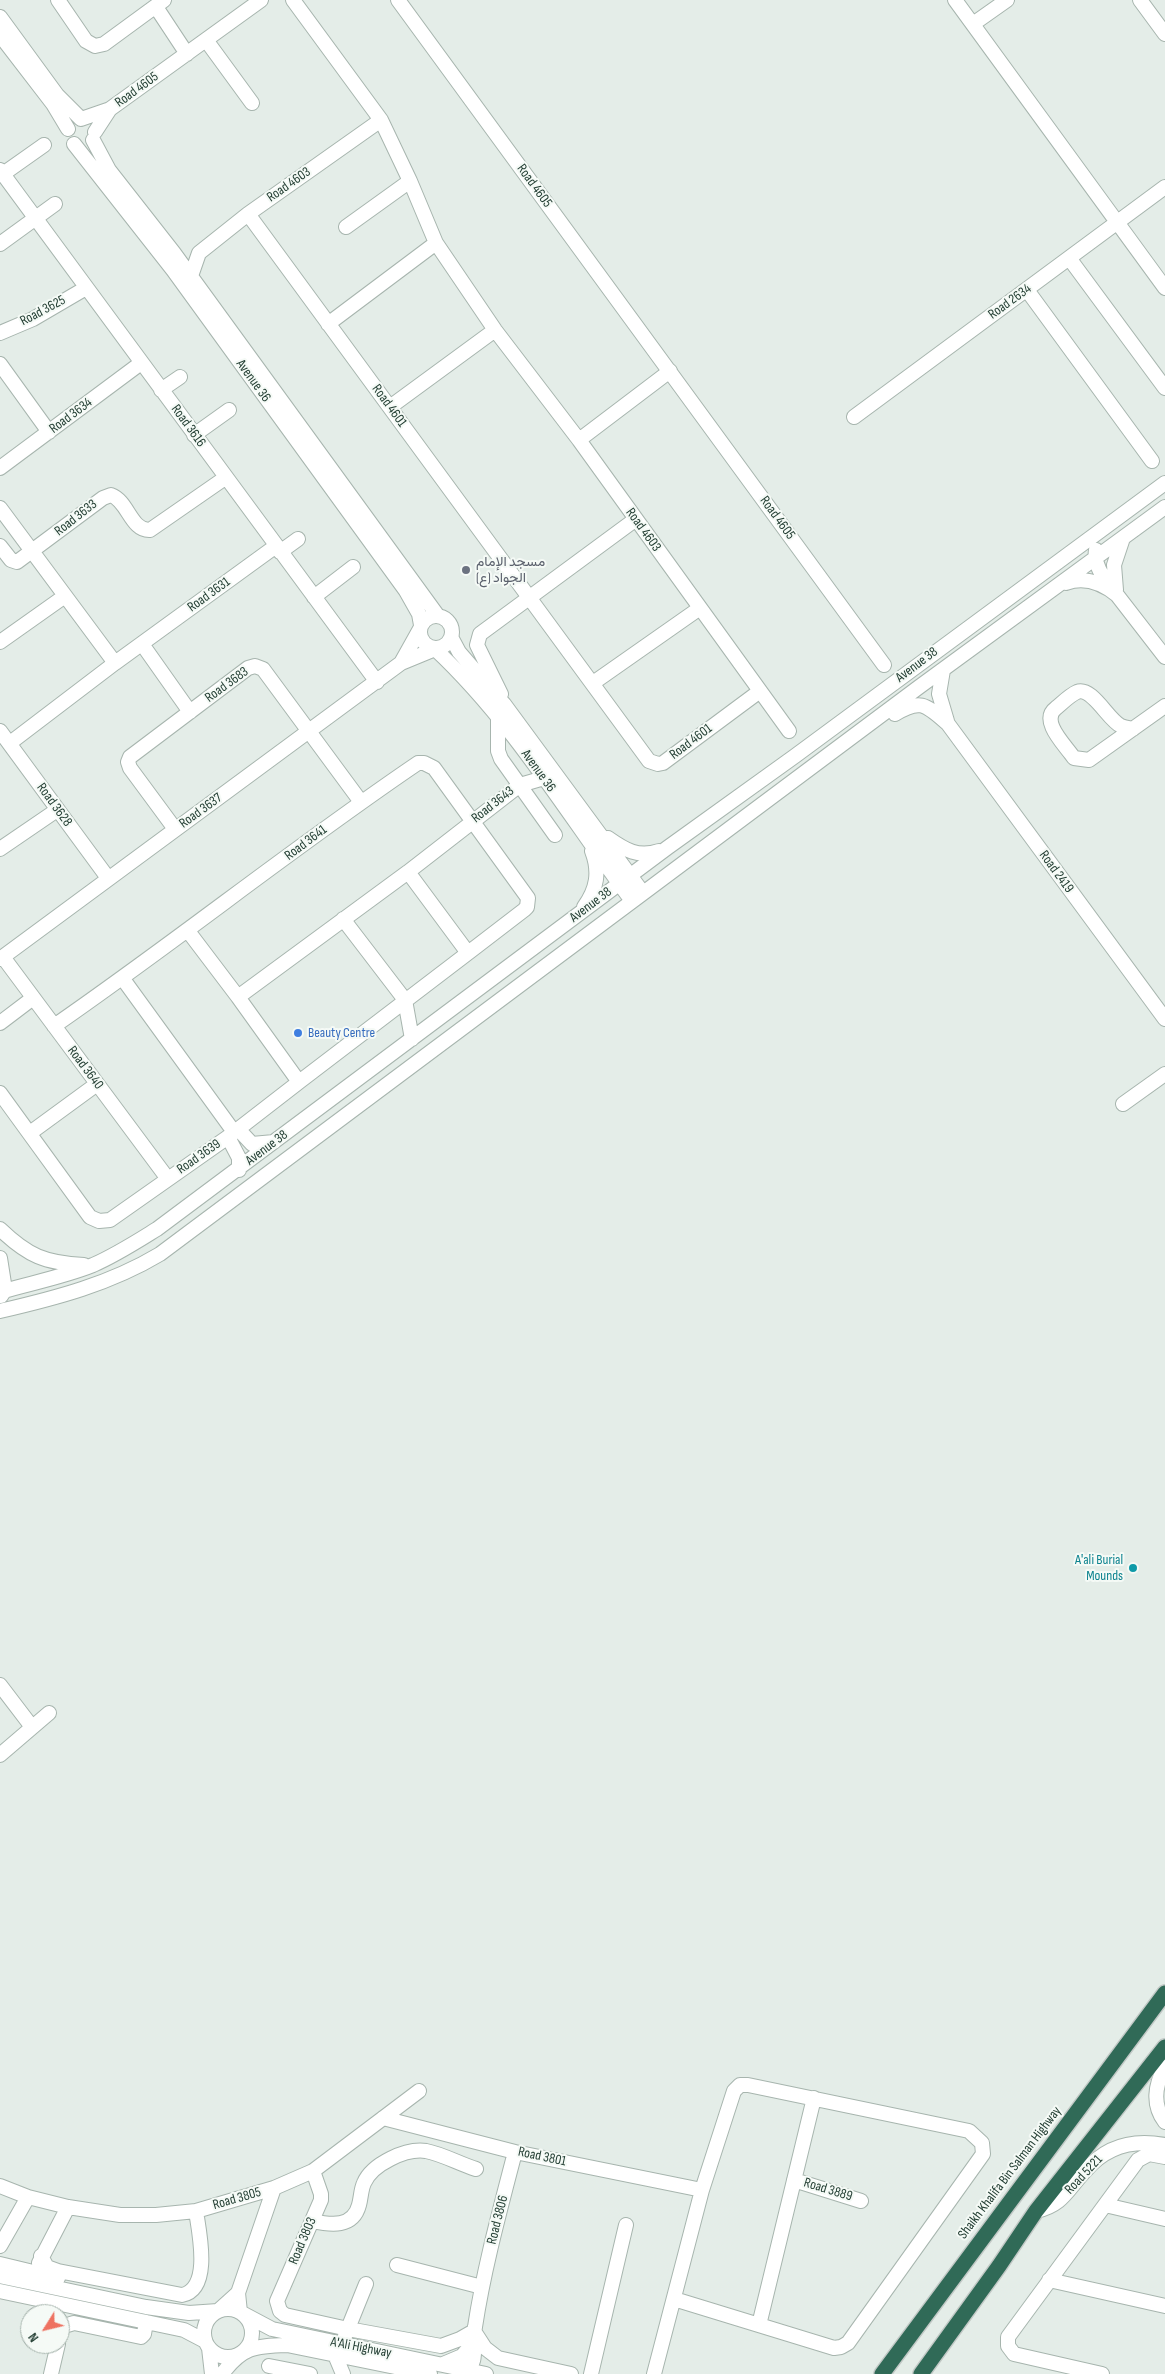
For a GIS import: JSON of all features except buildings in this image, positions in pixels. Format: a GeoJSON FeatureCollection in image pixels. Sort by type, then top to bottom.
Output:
{"type":"FeatureCollection","features":[{"type":"Feature","properties":{"kind":"highway","name":"Shaikh Khalifa Bin Salman Highway"},"geometry":{"type":"LineString","coordinates":[[882,2374],[1165,1993]]}},
{"type":"Feature","properties":{"kind":"highway"},"geometry":{"type":"LineString","coordinates":[[921,2374],[1036,2211],[1165,2046]]}},
{"type":"Feature","properties":{"kind":"street"},"geometry":{"type":"LineString","coordinates":[[58,0],[86,41],[95,46],[104,44],[160,3],[187,54]]}},
{"type":"Feature","properties":{"kind":"street","name":"Road 4605"},"geometry":{"type":"LineString","coordinates":[[81,119],[110,109],[261,0]]}},
{"type":"Feature","properties":{"kind":"street","name":"Road 4603"},"geometry":{"type":"LineString","coordinates":[[294,0],[381,120],[410,181],[436,243],[495,330],[579,440],[789,731]]}},
{"type":"Feature","properties":{"kind":"street","name":"Road 4605"},"geometry":{"type":"LineString","coordinates":[[398,0],[884,664]]}},
{"type":"Feature","properties":{"kind":"street"},"geometry":{"type":"LineString","coordinates":[[955,0],[1116,224],[1165,288]]}},
{"type":"Feature","properties":{"kind":"street"},"geometry":{"type":"LineString","coordinates":[[973,24],[1007,0]]}},
{"type":"Feature","properties":{"kind":"street"},"geometry":{"type":"LineString","coordinates":[[1140,0],[1165,34]]}},
{"type":"Feature","properties":{"kind":"street"},"geometry":{"type":"LineString","coordinates":[[0,17],[57,95],[81,119],[91,122],[94,136],[82,146],[74,144],[69,137],[68,129],[53,104],[0,35]]}},
{"type":"Feature","properties":{"kind":"street"},"geometry":{"type":"LineString","coordinates":[[206,40],[252,103]]}},
{"type":"Feature","properties":{"kind":"street","name":"Road 4605"},"geometry":{"type":"LineString","coordinates":[[94,136],[110,109]]}},
{"type":"Feature","properties":{"kind":"street"},"geometry":{"type":"LineString","coordinates":[[68,129],[73,122],[81,119]]}},
{"type":"Feature","properties":{"kind":"street","name":"Road 4603"},"geometry":{"type":"LineString","coordinates":[[199,253],[248,214],[381,120]]}},
{"type":"Feature","properties":{"kind":"street","name":"Avenue 36"},"geometry":{"type":"LineString","coordinates":[[94,136],[109,170],[191,276],[438,616]]}},
{"type":"Feature","properties":{"kind":"street","name":"Avenue 36"},"geometry":{"type":"LineString","coordinates":[[74,144],[173,270],[394,576],[416,610],[420,627]]}},
{"type":"Feature","properties":{"kind":"street"},"geometry":{"type":"LineString","coordinates":[[1,172],[44,145]]}},
{"type":"Feature","properties":{"kind":"street","name":"Road 3616"},"geometry":{"type":"LineString","coordinates":[[1,172],[377,682]]}},
{"type":"Feature","properties":{"kind":"street"},"geometry":{"type":"LineString","coordinates":[[346,226],[410,181]]}},
{"type":"Feature","properties":{"kind":"street","name":"Road 2634"},"geometry":{"type":"LineString","coordinates":[[854,417],[1165,187]]}},
{"type":"Feature","properties":{"kind":"street"},"geometry":{"type":"LineString","coordinates":[[0,244],[55,204]]}},
{"type":"Feature","properties":{"kind":"street","name":"Road 4601"},"geometry":{"type":"LineString","coordinates":[[248,214],[649,761],[658,764],[668,760],[760,691]]}},
{"type":"Feature","properties":{"kind":"street"},"geometry":{"type":"LineString","coordinates":[[328,324],[436,243]]}},
{"type":"Feature","properties":{"kind":"street"},"geometry":{"type":"LineString","coordinates":[[174,253],[199,253],[191,276]]}},
{"type":"Feature","properties":{"kind":"street"},"geometry":{"type":"LineString","coordinates":[[1069,258],[1165,388]]}},
{"type":"Feature","properties":{"kind":"street","name":"Road 3625"},"geometry":{"type":"LineString","coordinates":[[0,333],[33,319],[86,288]]}},
{"type":"Feature","properties":{"kind":"street"},"geometry":{"type":"LineString","coordinates":[[1027,290],[1152,461]]}},
{"type":"Feature","properties":{"kind":"street"},"geometry":{"type":"LineString","coordinates":[[390,407],[495,330]]}},
{"type":"Feature","properties":{"kind":"street","name":"Road 3634"},"geometry":{"type":"LineString","coordinates":[[0,468],[141,363]]}},
{"type":"Feature","properties":{"kind":"street"},"geometry":{"type":"LineString","coordinates":[[0,364],[49,432]]}},
{"type":"Feature","properties":{"kind":"street"},"geometry":{"type":"LineString","coordinates":[[579,440],[670,371]]}},
{"type":"Feature","properties":{"kind":"street"},"geometry":{"type":"LineString","coordinates":[[162,390],[180,377]]}},
{"type":"Feature","properties":{"kind":"street"},"geometry":{"type":"LineString","coordinates":[[194,435],[228,410]]}},
{"type":"Feature","properties":{"kind":"street","name":"Road 3633"},"geometry":{"type":"LineString","coordinates":[[0,546],[14,562],[20,561],[106,496],[118,499],[139,526],[150,530],[226,478]]}},
{"type":"Feature","properties":{"kind":"street"},"geometry":{"type":"LineString","coordinates":[[1163,485],[1144,509],[1103,540],[1096,552],[1095,559],[1097,567],[1165,657]]}},
{"type":"Feature","properties":{"kind":"street","name":"Avenue 38"},"geometry":{"type":"LineString","coordinates":[[2,1293],[92,1265],[126,1249],[157,1229],[239,1170],[667,848],[1163,485]]}},
{"type":"Feature","properties":{"kind":"street","name":"Avenue 38"},"geometry":{"type":"LineString","coordinates":[[4,1308],[76,1292],[110,1280],[160,1254],[919,687],[1165,507]]}},
{"type":"Feature","properties":{"kind":"street"},"geometry":{"type":"LineString","coordinates":[[0,508],[115,663]]}},
{"type":"Feature","properties":{"kind":"street"},"geometry":{"type":"LineString","coordinates":[[501,710],[493,676],[478,649],[477,641],[480,634],[636,519]]}},
{"type":"Feature","properties":{"kind":"street"},"geometry":{"type":"LineString","coordinates":[[1117,595],[1114,565],[1125,536]]}},
{"type":"Feature","properties":{"kind":"street","name":"Road 3631"},"geometry":{"type":"LineString","coordinates":[[10,743],[115,663],[278,549],[298,539]]}},
{"type":"Feature","properties":{"kind":"street"},"geometry":{"type":"LineString","coordinates":[[314,597],[353,567]]}},
{"type":"Feature","properties":{"kind":"street"},"geometry":{"type":"LineString","coordinates":[[1060,585],[1072,581],[1090,581],[1108,587],[1117,595]]}},
{"type":"Feature","properties":{"kind":"street"},"geometry":{"type":"LineString","coordinates":[[0,642],[65,596]]}},
{"type":"Feature","properties":{"kind":"street"},"geometry":{"type":"LineString","coordinates":[[593,684],[700,608]]}},
{"type":"Feature","properties":{"kind":"street"},"geometry":{"type":"LineString","coordinates":[[948,724],[921,692],[919,687],[922,672],[971,633],[991,610]]}},
{"type":"Feature","properties":{"kind":"street"},"geometry":{"type":"LineString","coordinates":[[438,616],[443,618],[450,626],[451,636],[445,645],[435,648],[425,644],[422,640],[420,627],[428,618],[438,616]]}},
{"type":"Feature","properties":{"kind":"street","name":"Road 3637"},"geometry":{"type":"LineString","coordinates":[[402,663],[420,627]]}},
{"type":"Feature","properties":{"kind":"street","name":"Avenue 36"},"geometry":{"type":"LineString","coordinates":[[451,636],[463,658],[638,897]]}},
{"type":"Feature","properties":{"kind":"street"},"geometry":{"type":"LineString","coordinates":[[142,644],[190,712]]}},
{"type":"Feature","properties":{"kind":"street","name":"Avenue 36"},"geometry":{"type":"LineString","coordinates":[[435,648],[501,710],[544,778],[593,835]]}},
{"type":"Feature","properties":{"kind":"street","name":"Road 3637"},"geometry":{"type":"LineString","coordinates":[[1,958],[402,663],[435,648]]}},
{"type":"Feature","properties":{"kind":"street","name":"Road 3683"},"geometry":{"type":"LineString","coordinates":[[175,829],[128,762],[130,757],[248,668],[255,666],[263,669],[361,802]]}},
{"type":"Feature","properties":{"kind":"street","name":"Road 2419"},"geometry":{"type":"LineString","coordinates":[[943,670],[939,694],[948,724]]}},
{"type":"Feature","properties":{"kind":"street"},"geometry":{"type":"LineString","coordinates":[[1133,729],[1121,726],[1109,716],[1092,695],[1085,691],[1078,692],[1052,711],[1049,717],[1050,724],[1070,754],[1074,758],[1083,761],[1090,760],[1165,706]]}},
{"type":"Feature","properties":{"kind":"street","name":"Road 2419"},"geometry":{"type":"LineString","coordinates":[[842,746],[909,706],[916,704],[931,709],[948,724],[1165,1019]]}},
{"type":"Feature","properties":{"kind":"street","name":"Road 3643"},"geometry":{"type":"LineString","coordinates":[[238,997],[408,872],[520,785],[499,755],[501,710]]}},
{"type":"Feature","properties":{"kind":"street","name":"Road 3628"},"geometry":{"type":"LineString","coordinates":[[0,731],[108,878]]}},
{"type":"Feature","properties":{"kind":"street","name":"Road 3641"},"geometry":{"type":"LineString","coordinates":[[54,1026],[123,979],[361,802],[418,763],[424,762],[434,768],[526,894],[528,903],[524,910],[468,953]]}},
{"type":"Feature","properties":{"kind":"street"},"geometry":{"type":"LineString","coordinates":[[544,778],[520,785],[555,835]]}},
{"type":"Feature","properties":{"kind":"street"},"geometry":{"type":"LineString","coordinates":[[0,849],[57,810]]}},
{"type":"Feature","properties":{"kind":"street"},"geometry":{"type":"LineString","coordinates":[[593,835],[629,852],[649,854],[667,848]]}},
{"type":"Feature","properties":{"kind":"street"},"geometry":{"type":"LineString","coordinates":[[578,916],[590,898],[597,877],[593,835]]}},
{"type":"Feature","properties":{"kind":"street"},"geometry":{"type":"LineString","coordinates":[[233,1133],[468,953],[408,872]]}},
{"type":"Feature","properties":{"kind":"street"},"geometry":{"type":"LineString","coordinates":[[343,919],[405,1000],[412,1039]]}},
{"type":"Feature","properties":{"kind":"street"},"geometry":{"type":"LineString","coordinates":[[188,931],[299,1082]]}},
{"type":"Feature","properties":{"kind":"street","name":"Road 3640"},"geometry":{"type":"LineString","coordinates":[[1,958],[168,1179]]}},
{"type":"Feature","properties":{"kind":"street","name":"Road 3639"},"geometry":{"type":"LineString","coordinates":[[0,1093],[86,1212],[94,1220],[110,1220],[233,1133],[123,979]]}},
{"type":"Feature","properties":{"kind":"street"},"geometry":{"type":"LineString","coordinates":[[0,1023],[33,998]]}},
{"type":"Feature","properties":{"kind":"street"},"geometry":{"type":"LineString","coordinates":[[1123,1104],[1165,1074]]}},
{"type":"Feature","properties":{"kind":"street"},"geometry":{"type":"LineString","coordinates":[[30,1133],[97,1084]]}},
{"type":"Feature","properties":{"kind":"street"},"geometry":{"type":"LineString","coordinates":[[233,1133],[252,1144],[277,1141]]}},
{"type":"Feature","properties":{"kind":"street"},"geometry":{"type":"LineString","coordinates":[[233,1133],[239,1158],[239,1170]]}},
{"type":"Feature","properties":{"kind":"street"},"geometry":{"type":"LineString","coordinates":[[0,1229],[36,1257],[56,1263],[92,1265]]}},
{"type":"Feature","properties":{"kind":"street"},"geometry":{"type":"LineString","coordinates":[[0,1258],[2,1293]]}},
{"type":"Feature","properties":{"kind":"street"},"geometry":{"type":"LineString","coordinates":[[0,1685],[32,1727]]}},
{"type":"Feature","properties":{"kind":"street"},"geometry":{"type":"LineString","coordinates":[[0,1755],[49,1713]]}},
{"type":"Feature","properties":{"kind":"street"},"geometry":{"type":"LineString","coordinates":[[1165,2067],[1156,2089],[1156,2103],[1165,2122]]}},
{"type":"Feature","properties":{"kind":"street"},"geometry":{"type":"LineString","coordinates":[[654,2374],[702,2190],[734,2091],[740,2085],[814,2098],[970,2131],[982,2143],[983,2154],[848,2343],[841,2347],[834,2348],[674,2299]]}},
{"type":"Feature","properties":{"kind":"street","name":"Road 3805"},"geometry":{"type":"LineString","coordinates":[[0,2186],[28,2197],[68,2207],[120,2215],[156,2215],[196,2211],[274,2188],[313,2171],[419,2091]]}},
{"type":"Feature","properties":{"kind":"street"},"geometry":{"type":"LineString","coordinates":[[759,2325],[814,2098]]}},
{"type":"Feature","properties":{"kind":"street","name":"Road 3801"},"geometry":{"type":"LineString","coordinates":[[383,2118],[514,2152],[702,2190]]}},
{"type":"Feature","properties":{"kind":"street","name":"Road 5221"},"geometry":{"type":"LineString","coordinates":[[1036,2211],[1048,2208],[1059,2202],[1098,2157],[1114,2148],[1132,2142],[1165,2145]]}},
{"type":"Feature","properties":{"kind":"street"},"geometry":{"type":"LineString","coordinates":[[312,2221],[337,2224],[347,2222],[354,2217],[359,2208],[364,2183],[369,2174],[396,2155],[426,2151],[476,2169]]}},
{"type":"Feature","properties":{"kind":"street","name":"Road 3806"},"geometry":{"type":"LineString","coordinates":[[467,2372],[474,2361],[474,2337],[482,2288],[514,2152]]}},
{"type":"Feature","properties":{"kind":"street"},"geometry":{"type":"LineString","coordinates":[[1102,2374],[1014,2354],[1008,2346],[1008,2337],[1140,2158],[1149,2154],[1165,2157]]}},
{"type":"Feature","properties":{"kind":"street","name":"Road 3803"},"geometry":{"type":"LineString","coordinates":[[313,2171],[321,2194],[321,2200],[277,2300],[280,2311],[293,2318],[348,2329]]}},
{"type":"Feature","properties":{"kind":"street","name":"Road 3889"},"geometry":{"type":"LineString","coordinates":[[794,2180],[862,2201]]}},
{"type":"Feature","properties":{"kind":"street"},"geometry":{"type":"LineString","coordinates":[[240,2312],[238,2293],[274,2188]]}},
{"type":"Feature","properties":{"kind":"street"},"geometry":{"type":"LineString","coordinates":[[0,2246],[28,2197]]}},
{"type":"Feature","properties":{"kind":"street"},"geometry":{"type":"LineString","coordinates":[[1105,2205],[1165,2219]]}},
{"type":"Feature","properties":{"kind":"street"},"geometry":{"type":"LineString","coordinates":[[42,2273],[39,2263],[41,2256],[68,2207]]}},
{"type":"Feature","properties":{"kind":"street"},"geometry":{"type":"LineString","coordinates":[[41,2256],[47,2267],[58,2271],[182,2295],[188,2294],[194,2288],[199,2277],[201,2250],[196,2211]]}},
{"type":"Feature","properties":{"kind":"street"},"geometry":{"type":"LineString","coordinates":[[591,2374],[626,2225]]}},
{"type":"Feature","properties":{"kind":"street"},"geometry":{"type":"LineString","coordinates":[[397,2265],[482,2288]]}},
{"type":"Feature","properties":{"kind":"street"},"geometry":{"type":"LineString","coordinates":[[1,2266],[42,2273],[90,2286],[104,2297]]}},
{"type":"Feature","properties":{"kind":"street"},"geometry":{"type":"LineString","coordinates":[[1,2266],[104,2297],[146,2307],[190,2313],[233,2309],[240,2312],[250,2323],[251,2338],[243,2351],[222,2374]]}},
{"type":"Feature","properties":{"kind":"street"},"geometry":{"type":"LineString","coordinates":[[1049,2280],[1165,2306]]}},
{"type":"Feature","properties":{"kind":"street"},"geometry":{"type":"LineString","coordinates":[[343,2374],[339,2349],[366,2284]]}},
{"type":"Feature","properties":{"kind":"street"},"geometry":{"type":"LineString","coordinates":[[0,2291],[184,2330],[222,2356],[237,2355],[243,2351]]}},
{"type":"Feature","properties":{"kind":"street"},"geometry":{"type":"LineString","coordinates":[[212,2374],[204,2326],[207,2320],[238,2293]]}},
{"type":"Feature","properties":{"kind":"street","name":"A'Ali Highway"},"geometry":{"type":"LineString","coordinates":[[240,2312],[272,2329],[430,2374]]}},
{"type":"Feature","properties":{"kind":"street"},"geometry":{"type":"LineString","coordinates":[[70,2324],[74,2323],[140,2337],[144,2334],[146,2322]]}},
{"type":"Feature","properties":{"kind":"street"},"geometry":{"type":"LineString","coordinates":[[348,2329],[441,2346],[460,2339],[474,2337]]}},
{"type":"Feature","properties":{"kind":"street"},"geometry":{"type":"LineString","coordinates":[[443,2364],[462,2356],[474,2337]]}},
{"type":"Feature","properties":{"kind":"street"},"geometry":{"type":"LineString","coordinates":[[474,2337],[498,2358],[571,2374]]}},
{"type":"Feature","properties":{"kind":"street","name":"A'Ali Highway"},"geometry":{"type":"LineString","coordinates":[[243,2351],[266,2345],[339,2349],[443,2364],[467,2372],[486,2374]]}},
{"type":"Feature","properties":{"kind":"street"},"geometry":{"type":"LineString","coordinates":[[51,2374],[56,2354]]}},
{"type":"Feature","properties":{"kind":"street"},"geometry":{"type":"LineString","coordinates":[[269,2366],[302,2373]]}},
{"type":"Feature","properties":{"kind":"place","name":"مسجد الإمام الجواد (ع)"},"geometry":{"type":"Point","coordinates":[466,570]}},
{"type":"Feature","properties":{"kind":"place","name":"Beauty Centre"},"geometry":{"type":"Point","coordinates":[298,1033]}},
{"type":"Feature","properties":{"kind":"place","name":"A'ali Burial Mounds"},"geometry":{"type":"Point","coordinates":[1133,1568]}}]}
